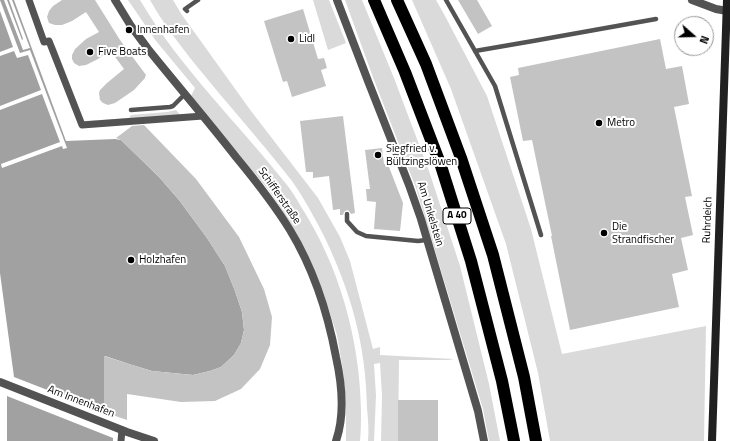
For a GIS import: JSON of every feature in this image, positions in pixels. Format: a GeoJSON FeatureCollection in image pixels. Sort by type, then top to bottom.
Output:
{"type":"FeatureCollection","features":[{"type":"Feature","properties":{"kind":"highway","name":"A 40"},"geometry":{"type":"LineString","coordinates":[[374,0],[405,72],[441,166],[471,261],[500,373],[514,441]]}},
{"type":"Feature","properties":{"kind":"highway","name":"A 40"},"geometry":{"type":"LineString","coordinates":[[397,0],[426,64],[461,158],[493,254],[524,377],[536,441]]}},
{"type":"Feature","properties":{"kind":"main road","name":"Ruhrdeich"},"geometry":{"type":"LineString","coordinates":[[712,441],[727,0]]}},
{"type":"Feature","properties":{"kind":"street"},"geometry":{"type":"LineString","coordinates":[[29,0],[44,42],[49,41],[82,125],[200,116]]}},
{"type":"Feature","properties":{"kind":"street","name":"Schifferstraße"},"geometry":{"type":"LineString","coordinates":[[115,0],[131,26],[185,94],[200,116],[271,201],[290,231],[305,259],[318,290],[332,335],[339,372],[341,417],[336,441]]}},
{"type":"Feature","properties":{"kind":"street","name":"Am Unkelstein"},"geometry":{"type":"LineString","coordinates":[[337,0],[357,55],[409,185],[478,411],[484,441]]}},
{"type":"Feature","properties":{"kind":"street"},"geometry":{"type":"LineString","coordinates":[[692,0],[716,9],[727,11]]}},
{"type":"Feature","properties":{"kind":"street","name":"Am Innenhafen"},"geometry":{"type":"LineString","coordinates":[[0,382],[154,441]]}},
{"type":"Feature","properties":{"kind":"street"},"geometry":{"type":"LineString","coordinates":[[121,441],[122,430]]}},
{"type":"Feature","properties":{"kind":"lane"},"geometry":{"type":"LineString","coordinates":[[188,0],[191,5]]}},
{"type":"Feature","properties":{"kind":"lane"},"geometry":{"type":"LineString","coordinates":[[187,11],[185,9],[198,0]]}},
{"type":"Feature","properties":{"kind":"lane"},"geometry":{"type":"LineString","coordinates":[[446,0],[495,86],[540,236]]}},
{"type":"Feature","properties":{"kind":"lane"},"geometry":{"type":"LineString","coordinates":[[475,50],[534,42],[656,19]]}},
{"type":"Feature","properties":{"kind":"lane"},"geometry":{"type":"LineString","coordinates":[[131,110],[170,107],[185,94]]}},
{"type":"Feature","properties":{"kind":"lane"},"geometry":{"type":"LineString","coordinates":[[347,214],[347,221],[357,232],[366,236],[418,241],[426,240]]}},
{"type":"Feature","properties":{"kind":"shaded area"},"geometry":{"type":"Polygon","coordinates":[[[0,0],[14,0],[66,141],[121,140],[159,177],[179,200],[207,238],[225,266],[242,312],[244,330],[241,343],[234,355],[221,367],[193,375],[152,371],[105,356],[104,412],[14,377],[0,273],[0,0]]]}},
{"type":"Feature","properties":{"kind":"shaded area"},"geometry":{"type":"Polygon","coordinates":[[[128,0],[140,0],[173,49],[191,72],[289,187],[314,228],[326,252],[336,278],[352,330],[360,384],[360,441],[346,441],[346,402],[343,370],[337,335],[324,295],[309,259],[293,227],[270,192],[191,96],[195,88],[156,41],[128,0]]]}},
{"type":"Feature","properties":{"kind":"shaded area"},"geometry":{"type":"Polygon","coordinates":[[[150,0],[173,0],[182,15],[251,111],[318,198],[340,237],[350,261],[373,349],[380,347],[380,355],[454,359],[399,360],[398,441],[381,441],[382,396],[380,363],[374,364],[376,396],[374,441],[368,441],[364,362],[355,319],[334,257],[309,208],[292,181],[183,49],[150,0]]]}},
{"type":"Feature","properties":{"kind":"shaded area"},"geometry":{"type":"Polygon","coordinates":[[[313,0],[329,0],[346,43],[328,50],[313,0]]]}},
{"type":"Feature","properties":{"kind":"shaded area"},"geometry":{"type":"Polygon","coordinates":[[[345,0],[362,0],[394,78],[429,171],[460,266],[489,384],[500,441],[489,441],[483,409],[416,188],[345,0]]]}},
{"type":"Feature","properties":{"kind":"shaded area"},"geometry":{"type":"Polygon","coordinates":[[[412,0],[436,0],[487,96],[531,229],[562,354],[706,326],[704,441],[550,441],[538,373],[506,244],[451,89],[412,0]]]}},
{"type":"Feature","properties":{"kind":"shaded area"},"geometry":{"type":"Polygon","coordinates":[[[49,37],[56,48],[84,121],[129,118],[131,115],[176,110],[181,116],[83,124],[49,37]]]}},
{"type":"Feature","properties":{"kind":"shaded area"},"geometry":{"type":"Polygon","coordinates":[[[7,396],[113,438],[113,441],[7,441],[7,396]]]}},
{"type":"Feature","properties":{"kind":"pier"},"geometry":{"type":"Polygon","coordinates":[[[0,0],[20,53],[30,50],[67,148],[63,149],[62,146],[2,168],[1,164],[60,142],[42,94],[0,110],[0,106],[41,90],[28,55],[17,58],[14,51],[0,56],[0,52],[13,47],[0,11],[0,0]]]}},
{"type":"Feature","properties":{"kind":"pier"},"geometry":{"type":"Polygon","coordinates":[[[4,0],[7,0],[22,40],[23,39],[9,0],[12,0],[30,48],[23,50],[4,0]]]}},
{"type":"Feature","properties":{"kind":"building","name":"Five Boats"},"geometry":{"type":"Polygon","coordinates":[[[62,0],[95,0],[120,40],[146,75],[134,90],[115,103],[108,105],[103,103],[100,100],[99,93],[107,83],[124,69],[110,50],[98,59],[86,65],[79,66],[74,63],[72,55],[75,49],[86,39],[99,32],[86,12],[72,21],[62,25],[49,23],[47,17],[49,11],[53,6],[62,0]]]}},
{"type":"Feature","properties":{"kind":"building"},"geometry":{"type":"Polygon","coordinates":[[[458,0],[477,0],[492,26],[478,34],[458,0]]]}},
{"type":"Feature","properties":{"kind":"building","name":"Lidl"},"geometry":{"type":"Polygon","coordinates":[[[303,9],[318,59],[324,58],[327,68],[321,70],[326,86],[292,97],[287,81],[283,82],[264,21],[303,9]]]}},
{"type":"Feature","properties":{"kind":"building","name":"Metro"},"geometry":{"type":"Polygon","coordinates":[[[660,39],[666,69],[682,66],[689,104],[674,107],[692,196],[685,197],[693,235],[681,238],[688,270],[672,274],[679,307],[570,330],[532,140],[523,141],[510,77],[519,75],[518,68],[660,39]]]}},
{"type":"Feature","properties":{"kind":"building"},"geometry":{"type":"Polygon","coordinates":[[[343,116],[355,213],[351,214],[347,210],[343,215],[340,215],[340,209],[333,210],[329,176],[313,178],[313,172],[306,172],[300,121],[343,116]]]}},
{"type":"Feature","properties":{"kind":"building"},"geometry":{"type":"Polygon","coordinates":[[[144,125],[196,179],[239,237],[264,289],[272,317],[270,345],[260,369],[241,389],[215,401],[181,402],[127,394],[127,420],[104,412],[104,356],[152,371],[193,375],[221,367],[234,355],[241,343],[244,330],[242,312],[225,266],[207,238],[179,200],[159,177],[121,140],[116,138],[132,126],[144,125]]]}},
{"type":"Feature","properties":{"kind":"building"},"geometry":{"type":"Polygon","coordinates":[[[382,148],[384,164],[387,163],[387,167],[389,167],[403,203],[400,231],[374,229],[376,202],[367,201],[366,189],[370,189],[365,150],[382,148]]]}},
{"type":"Feature","properties":{"kind":"building"},"geometry":{"type":"Polygon","coordinates":[[[398,400],[438,400],[438,441],[398,441],[398,400]]]}},
{"type":"Feature","properties":{"kind":"place","name":"Innenhafen"},"geometry":{"type":"Point","coordinates":[129,30]}},
{"type":"Feature","properties":{"kind":"place","name":"Lidl"},"geometry":{"type":"Point","coordinates":[291,39]}},
{"type":"Feature","properties":{"kind":"place","name":"Five Boats"},"geometry":{"type":"Point","coordinates":[90,52]}},
{"type":"Feature","properties":{"kind":"place","name":"Metro"},"geometry":{"type":"Point","coordinates":[599,123]}},
{"type":"Feature","properties":{"kind":"place","name":"Siegfried v. Bültzingslöwen"},"geometry":{"type":"Point","coordinates":[378,155]}},
{"type":"Feature","properties":{"kind":"place","name":"Die Strandfischer"},"geometry":{"type":"Point","coordinates":[604,233]}},
{"type":"Feature","properties":{"kind":"place","name":"Holzhafen"},"geometry":{"type":"Point","coordinates":[131,260]}}]}
